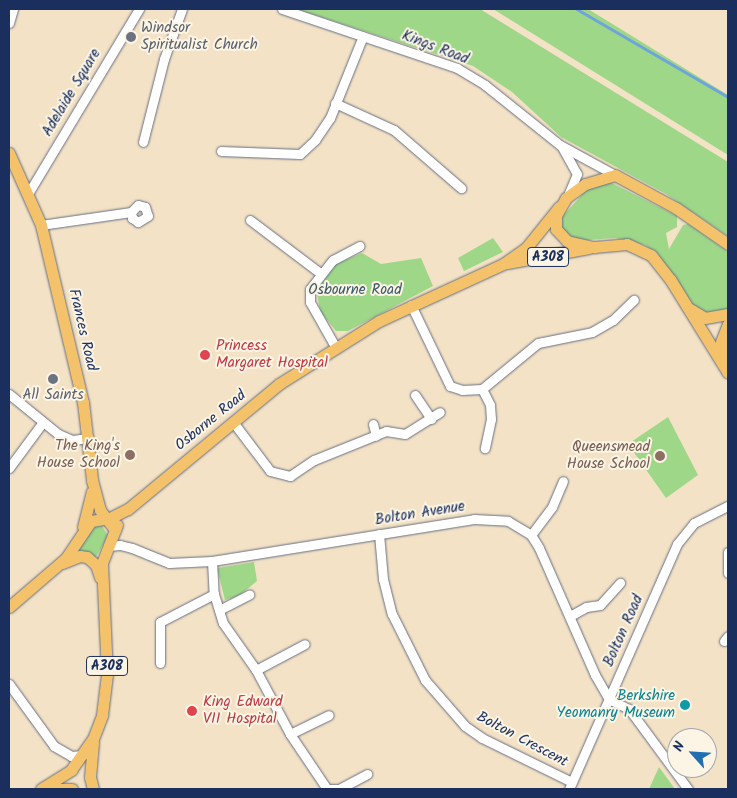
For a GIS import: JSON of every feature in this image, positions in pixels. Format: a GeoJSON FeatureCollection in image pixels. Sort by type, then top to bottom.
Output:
{"type":"FeatureCollection","features":[{"type":"Feature","properties":{"kind":"main road","name":"Frances Road"},"geometry":{"type":"LineString","coordinates":[[9,153],[29,192],[42,225],[70,341],[89,438],[92,480],[98,506],[105,519]]}},
{"type":"Feature","properties":{"kind":"main road","name":"Osborne Road"},"geometry":{"type":"LineString","coordinates":[[9,607],[60,564],[91,521],[105,519],[128,509],[279,384],[336,348],[411,305],[503,264],[532,242],[563,202],[596,178],[615,175]]}},
{"type":"Feature","properties":{"kind":"main road"},"geometry":{"type":"LineString","coordinates":[[615,175],[676,208],[728,244]]}},
{"type":"Feature","properties":{"kind":"main road"},"geometry":{"type":"LineString","coordinates":[[563,202],[555,221],[560,236],[578,245],[594,247],[627,244],[651,255],[688,308],[726,369]]}},
{"type":"Feature","properties":{"kind":"main road","name":"Osborne Road"},"geometry":{"type":"LineString","coordinates":[[503,264],[594,247]]}},
{"type":"Feature","properties":{"kind":"main road"},"geometry":{"type":"LineString","coordinates":[[688,308],[705,318],[728,314]]}},
{"type":"Feature","properties":{"kind":"main road"},"geometry":{"type":"LineString","coordinates":[[726,369],[721,342],[728,324]]}},
{"type":"Feature","properties":{"kind":"main road"},"geometry":{"type":"LineString","coordinates":[[80,535],[89,509],[92,480]]}},
{"type":"Feature","properties":{"kind":"main road","name":"Osborne Road"},"geometry":{"type":"LineString","coordinates":[[115,530],[128,509]]}},
{"type":"Feature","properties":{"kind":"main road"},"geometry":{"type":"LineString","coordinates":[[105,519],[115,530]]}},
{"type":"Feature","properties":{"kind":"main road","name":"A308"},"geometry":{"type":"LineString","coordinates":[[41,789],[71,770],[93,738],[106,691],[103,557],[115,530]]}},
{"type":"Feature","properties":{"kind":"main road"},"geometry":{"type":"LineString","coordinates":[[60,564],[80,556],[91,559],[98,570],[103,592]]}},
{"type":"Feature","properties":{"kind":"main road"},"geometry":{"type":"LineString","coordinates":[[93,738],[90,777],[93,789]]}},
{"type":"Feature","properties":{"kind":"main road"},"geometry":{"type":"LineString","coordinates":[[46,789],[72,789]]}},
{"type":"Feature","properties":{"kind":"street"},"geometry":{"type":"LineString","coordinates":[[9,23],[13,9]]}},
{"type":"Feature","properties":{"kind":"street","name":"Adelaide Square"},"geometry":{"type":"LineString","coordinates":[[29,192],[138,9]]}},
{"type":"Feature","properties":{"kind":"street"},"geometry":{"type":"LineString","coordinates":[[143,142],[164,59],[182,9]]}},
{"type":"Feature","properties":{"kind":"street","name":"Kings Road"},"geometry":{"type":"LineString","coordinates":[[282,9],[458,68],[484,85],[560,145],[615,175]]}},
{"type":"Feature","properties":{"kind":"street"},"geometry":{"type":"LineString","coordinates":[[221,151],[300,154],[315,140],[335,103],[363,36]]}},
{"type":"Feature","properties":{"kind":"street"},"geometry":{"type":"LineString","coordinates":[[335,103],[394,130],[461,188]]}},
{"type":"Feature","properties":{"kind":"street","name":"Kings Road"},"geometry":{"type":"LineString","coordinates":[[560,145],[577,174],[575,184],[563,202]]}},
{"type":"Feature","properties":{"kind":"street"},"geometry":{"type":"LineString","coordinates":[[42,225],[131,212]]}},
{"type":"Feature","properties":{"kind":"street"},"geometry":{"type":"LineString","coordinates":[[250,220],[320,273]]}},
{"type":"Feature","properties":{"kind":"street"},"geometry":{"type":"LineString","coordinates":[[336,348],[310,302],[310,288],[320,273],[333,260],[358,246]]}},
{"type":"Feature","properties":{"kind":"street"},"geometry":{"type":"LineString","coordinates":[[411,305],[450,386],[462,390],[482,389],[538,342],[592,332],[613,320],[634,300]]}},
{"type":"Feature","properties":{"kind":"street"},"geometry":{"type":"LineString","coordinates":[[482,389],[490,405],[491,419],[485,448]]}},
{"type":"Feature","properties":{"kind":"street"},"geometry":{"type":"LineString","coordinates":[[9,394],[43,422],[72,440],[89,438]]}},
{"type":"Feature","properties":{"kind":"street"},"geometry":{"type":"LineString","coordinates":[[415,395],[431,419]]}},
{"type":"Feature","properties":{"kind":"street"},"geometry":{"type":"LineString","coordinates":[[233,422],[270,471],[290,476],[314,460],[358,447],[386,431],[405,434],[440,412]]}},
{"type":"Feature","properties":{"kind":"street"},"geometry":{"type":"LineString","coordinates":[[9,468],[43,422]]}},
{"type":"Feature","properties":{"kind":"street"},"geometry":{"type":"LineString","coordinates":[[373,424],[376,436]]}},
{"type":"Feature","properties":{"kind":"street"},"geometry":{"type":"LineString","coordinates":[[563,481],[552,507],[531,535],[570,616],[594,675],[609,699],[629,709],[688,789]]}},
{"type":"Feature","properties":{"kind":"street","name":"Bolton Road"},"geometry":{"type":"LineString","coordinates":[[570,786],[677,544],[694,523],[728,506]]}},
{"type":"Feature","properties":{"kind":"street","name":"Bolton Avenue"},"geometry":{"type":"LineString","coordinates":[[108,546],[116,544],[132,548],[169,563],[212,561],[380,534],[495,519],[508,521],[531,535]]}},
{"type":"Feature","properties":{"kind":"street","name":"Bolton Avenue"},"geometry":{"type":"LineString","coordinates":[[115,530],[132,548]]}},
{"type":"Feature","properties":{"kind":"street","name":"Bolton Crescent"},"geometry":{"type":"LineString","coordinates":[[380,534],[383,580],[392,614],[425,680],[465,726],[482,738],[570,786]]}},
{"type":"Feature","properties":{"kind":"street"},"geometry":{"type":"LineString","coordinates":[[728,552],[728,573]]}},
{"type":"Feature","properties":{"kind":"street"},"geometry":{"type":"LineString","coordinates":[[212,561],[214,594],[224,623],[256,670],[290,734],[327,789],[339,789],[367,774]]}},
{"type":"Feature","properties":{"kind":"street"},"geometry":{"type":"LineString","coordinates":[[570,616],[586,607],[600,605],[620,583]]}},
{"type":"Feature","properties":{"kind":"street"},"geometry":{"type":"LineString","coordinates":[[160,664],[160,622],[214,594]]}},
{"type":"Feature","properties":{"kind":"street"},"geometry":{"type":"LineString","coordinates":[[219,610],[249,595]]}},
{"type":"Feature","properties":{"kind":"street"},"geometry":{"type":"LineString","coordinates":[[256,670],[305,644]]}},
{"type":"Feature","properties":{"kind":"street"},"geometry":{"type":"LineString","coordinates":[[9,684],[54,746],[71,756],[83,755]]}},
{"type":"Feature","properties":{"kind":"street"},"geometry":{"type":"LineString","coordinates":[[290,734],[329,715]]}},
{"type":"Feature","properties":{"kind":"green space"},"geometry":{"type":"Polygon","coordinates":[[[296,9],[480,9],[728,162],[728,236],[666,194],[561,137],[512,92],[473,66],[296,9]]]}},
{"type":"Feature","properties":{"kind":"green space"},"geometry":{"type":"Polygon","coordinates":[[[493,9],[588,9],[728,95],[728,155],[493,9]]]}},
{"type":"Feature","properties":{"kind":"green space"},"geometry":{"type":"Polygon","coordinates":[[[606,180],[677,216],[677,227],[666,233],[669,249],[683,225],[688,224],[728,252],[728,309],[711,317],[695,310],[657,253],[645,245],[615,238],[574,241],[559,229],[561,218],[588,188],[606,180]]]}},
{"type":"Feature","properties":{"kind":"green space"},"geometry":{"type":"Polygon","coordinates":[[[493,238],[503,252],[464,271],[458,258],[493,238]]]}},
{"type":"Feature","properties":{"kind":"green space","name":"Osbourne Road"},"geometry":{"type":"Polygon","coordinates":[[[362,253],[381,264],[421,258],[433,286],[348,331],[336,331],[320,311],[317,293],[319,283],[332,266],[362,253]]]}},
{"type":"Feature","properties":{"kind":"green space"},"geometry":{"type":"Polygon","coordinates":[[[668,417],[698,475],[666,498],[628,444],[668,417]]]}},
{"type":"Feature","properties":{"kind":"green space"},"geometry":{"type":"Polygon","coordinates":[[[101,524],[108,536],[96,557],[78,551],[88,528],[101,524]]]}},
{"type":"Feature","properties":{"kind":"green space"},"geometry":{"type":"Polygon","coordinates":[[[254,562],[257,581],[239,596],[225,600],[217,568],[254,562]]]}},
{"type":"Feature","properties":{"kind":"green space"},"geometry":{"type":"Polygon","coordinates":[[[659,767],[675,789],[649,789],[659,767]]]}},
{"type":"Feature","properties":{"kind":"waterway"},"geometry":{"type":"LineString","coordinates":[[577,9],[728,97]]}},
{"type":"Feature","properties":{"kind":"place","name":"Windsor Spiritualist Church"},"geometry":{"type":"Point","coordinates":[131,37]}},
{"type":"Feature","properties":{"kind":"place","name":"Princess Margaret Hospital"},"geometry":{"type":"Point","coordinates":[205,355]}},
{"type":"Feature","properties":{"kind":"place","name":"All Saints"},"geometry":{"type":"Point","coordinates":[53,379]}},
{"type":"Feature","properties":{"kind":"place","name":"The King's House School"},"geometry":{"type":"Point","coordinates":[130,455]}},
{"type":"Feature","properties":{"kind":"place","name":"Queensmead House School"},"geometry":{"type":"Point","coordinates":[660,456]}},
{"type":"Feature","properties":{"kind":"place","name":"Berkshire Yeomanry Museum"},"geometry":{"type":"Point","coordinates":[685,705]}},
{"type":"Feature","properties":{"kind":"place","name":"King Edward VII Hospital"},"geometry":{"type":"Point","coordinates":[192,711]}}]}
